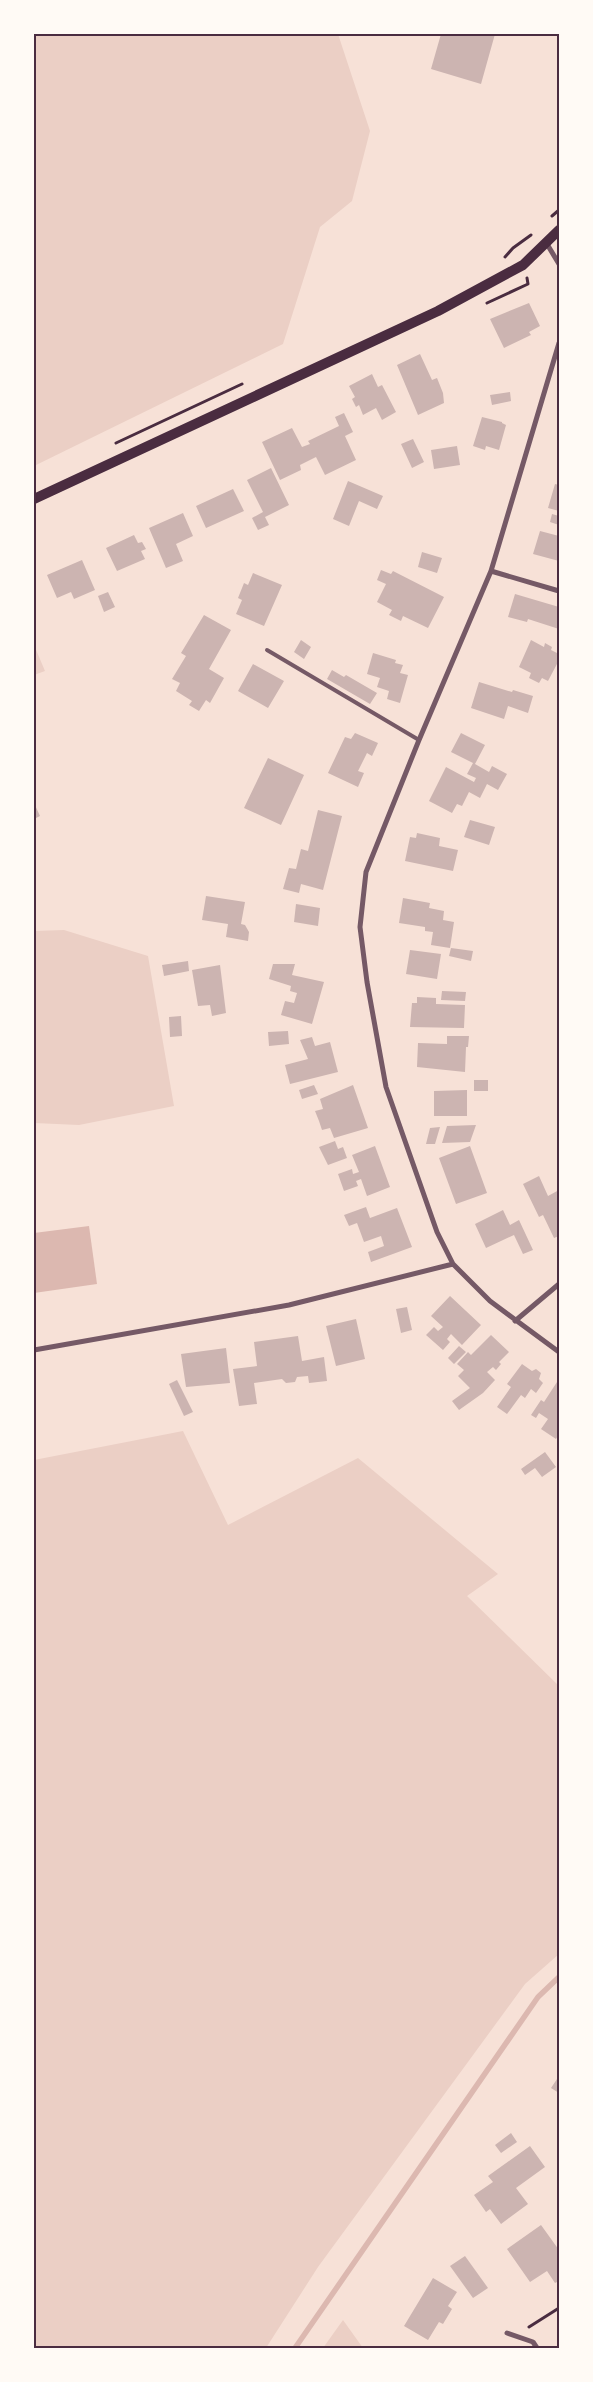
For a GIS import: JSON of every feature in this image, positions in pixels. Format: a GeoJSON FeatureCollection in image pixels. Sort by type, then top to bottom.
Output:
{"type":"FeatureCollection","features":[{"type":"Feature","properties":{"kind":"main road"},"geometry":{"type":"LineString","coordinates":[[34,499],[438,310],[523,265],[547,244],[559,230]]}},
{"type":"Feature","properties":{"kind":"street"},"geometry":{"type":"LineString","coordinates":[[547,244],[559,264]]}},
{"type":"Feature","properties":{"kind":"street"},"geometry":{"type":"LineString","coordinates":[[559,343],[492,571],[418,740],[366,872],[360,927],[367,982],[386,1087],[437,1232],[453,1264],[490,1301],[559,1352]]}},
{"type":"Feature","properties":{"kind":"street"},"geometry":{"type":"LineString","coordinates":[[492,571],[559,591]]}},
{"type":"Feature","properties":{"kind":"street"},"geometry":{"type":"LineString","coordinates":[[34,1350],[289,1305],[453,1264]]}},
{"type":"Feature","properties":{"kind":"street"},"geometry":{"type":"LineString","coordinates":[[515,1321],[559,1284]]}},
{"type":"Feature","properties":{"kind":"street"},"geometry":{"type":"LineString","coordinates":[[507,2333],[533,2342],[537,2348]]}},
{"type":"Feature","properties":{"kind":"lane"},"geometry":{"type":"LineString","coordinates":[[266,650],[418,740]]}},
{"type":"Feature","properties":{"kind":"path"},"geometry":{"type":"LineString","coordinates":[[546,221],[559,210]]}},
{"type":"Feature","properties":{"kind":"path"},"geometry":{"type":"LineString","coordinates":[[503,260],[513,248],[534,232]]}},
{"type":"Feature","properties":{"kind":"path"},"geometry":{"type":"LineString","coordinates":[[112,444],[234,387],[251,381]]}},
{"type":"Feature","properties":{"kind":"path"},"geometry":{"type":"LineString","coordinates":[[507,2333],[533,2326],[559,2308]]}},
{"type":"Feature","properties":{"kind":"shaded area"},"geometry":{"type":"Polygon","coordinates":[[[34,34],[338,34],[370,131],[352,201],[320,227],[283,344],[34,466],[34,34]]]}},
{"type":"Feature","properties":{"kind":"shaded area"},"geometry":{"type":"Polygon","coordinates":[[[34,645],[45,671],[34,675],[34,645]]]}},
{"type":"Feature","properties":{"kind":"shaded area"},"geometry":{"type":"Polygon","coordinates":[[[64,930],[148,956],[174,1106],[79,1125],[34,1123],[34,931],[64,930]]]}},
{"type":"Feature","properties":{"kind":"shaded area"},"geometry":{"type":"Polygon","coordinates":[[[89,1226],[97,1284],[34,1293],[34,1233],[89,1226]]]}},
{"type":"Feature","properties":{"kind":"shaded area"},"geometry":{"type":"Polygon","coordinates":[[[183,1431],[228,1525],[358,1458],[498,1574],[467,1596],[559,1686],[559,1954],[525,1984],[318,2267],[266,2348],[34,2348],[34,1460],[183,1431]]]}},
{"type":"Feature","properties":{"kind":"shaded area"},"geometry":{"type":"Polygon","coordinates":[[[343,2320],[363,2348],[323,2348],[343,2320]]]}},
{"type":"Feature","properties":{"kind":"building"},"geometry":{"type":"Polygon","coordinates":[[[441,34],[495,34],[481,84],[431,69],[441,34]]]}},
{"type":"Feature","properties":{"kind":"building"},"geometry":{"type":"Polygon","coordinates":[[[529,303],[540,326],[529,332],[531,335],[504,348],[490,319],[529,303]]]}},
{"type":"Feature","properties":{"kind":"building"},"geometry":{"type":"Polygon","coordinates":[[[420,354],[432,380],[437,378],[443,393],[444,403],[418,415],[397,365],[420,354]]]}},
{"type":"Feature","properties":{"kind":"building"},"geometry":{"type":"Polygon","coordinates":[[[372,374],[378,387],[382,385],[396,412],[382,420],[376,408],[363,415],[359,405],[356,407],[352,399],[355,397],[349,386],[372,374]]]}},
{"type":"Feature","properties":{"kind":"building"},"geometry":{"type":"Polygon","coordinates":[[[510,392],[511,401],[492,405],[490,395],[510,392]]]}},
{"type":"Feature","properties":{"kind":"building"},"geometry":{"type":"Polygon","coordinates":[[[344,413],[353,432],[345,436],[356,460],[325,475],[316,457],[300,465],[301,470],[280,480],[262,442],[292,428],[302,447],[310,444],[308,441],[339,426],[335,417],[344,413]]]}},
{"type":"Feature","properties":{"kind":"building"},"geometry":{"type":"Polygon","coordinates":[[[482,417],[502,422],[506,425],[499,450],[486,446],[485,450],[473,446],[482,417]]]}},
{"type":"Feature","properties":{"kind":"building"},"geometry":{"type":"Polygon","coordinates":[[[413,439],[424,462],[412,468],[401,444],[413,439]]]}},
{"type":"Feature","properties":{"kind":"building"},"geometry":{"type":"Polygon","coordinates":[[[457,446],[460,465],[434,469],[431,450],[457,446]]]}},
{"type":"Feature","properties":{"kind":"building"},"geometry":{"type":"Polygon","coordinates":[[[271,468],[289,505],[265,517],[269,525],[258,530],[252,518],[263,512],[247,480],[271,468]]]}},
{"type":"Feature","properties":{"kind":"building"},"geometry":{"type":"Polygon","coordinates":[[[348,481],[383,496],[377,509],[359,501],[349,526],[333,519],[348,481]]]}},
{"type":"Feature","properties":{"kind":"building"},"geometry":{"type":"Polygon","coordinates":[[[555,484],[559,485],[559,511],[548,508],[555,484]]]}},
{"type":"Feature","properties":{"kind":"building"},"geometry":{"type":"Polygon","coordinates":[[[233,489],[244,511],[206,528],[196,506],[233,489]]]}},
{"type":"Feature","properties":{"kind":"building"},"geometry":{"type":"Polygon","coordinates":[[[183,513],[193,536],[176,544],[183,561],[166,568],[149,528],[183,513]]]}},
{"type":"Feature","properties":{"kind":"building"},"geometry":{"type":"Polygon","coordinates":[[[552,514],[559,516],[559,525],[550,522],[552,514]]]}},
{"type":"Feature","properties":{"kind":"building"},"geometry":{"type":"Polygon","coordinates":[[[540,531],[559,536],[559,561],[533,554],[540,531]]]}},
{"type":"Feature","properties":{"kind":"building"},"geometry":{"type":"Polygon","coordinates":[[[134,535],[138,543],[142,542],[146,549],[141,551],[145,559],[117,571],[106,548],[134,535]]]}},
{"type":"Feature","properties":{"kind":"building"},"geometry":{"type":"Polygon","coordinates":[[[422,552],[442,558],[437,573],[418,567],[422,552]]]}},
{"type":"Feature","properties":{"kind":"building"},"geometry":{"type":"Polygon","coordinates":[[[82,560],[95,590],[74,599],[71,592],[57,598],[47,575],[82,560]]]}},
{"type":"Feature","properties":{"kind":"building"},"geometry":{"type":"Polygon","coordinates":[[[381,570],[391,574],[393,571],[444,597],[428,628],[403,616],[401,621],[389,615],[392,610],[377,602],[386,584],[377,580],[381,570]]]}},
{"type":"Feature","properties":{"kind":"building"},"geometry":{"type":"Polygon","coordinates":[[[253,573],[282,585],[264,626],[236,614],[242,600],[238,598],[244,583],[248,585],[253,573]]]}},
{"type":"Feature","properties":{"kind":"building"},"geometry":{"type":"Polygon","coordinates":[[[108,592],[115,607],[104,612],[98,596],[108,592]]]}},
{"type":"Feature","properties":{"kind":"building"},"geometry":{"type":"Polygon","coordinates":[[[515,594],[559,607],[559,629],[528,619],[527,622],[508,617],[515,594]]]}},
{"type":"Feature","properties":{"kind":"building"},"geometry":{"type":"Polygon","coordinates":[[[204,615],[231,630],[209,669],[224,678],[210,703],[206,700],[199,711],[189,705],[192,701],[176,691],[180,683],[172,679],[186,656],[181,653],[204,615]]]}},
{"type":"Feature","properties":{"kind":"building"},"geometry":{"type":"Polygon","coordinates":[[[301,640],[311,647],[304,659],[294,652],[301,640]]]}},
{"type":"Feature","properties":{"kind":"building"},"geometry":{"type":"Polygon","coordinates":[[[531,640],[544,647],[545,643],[552,647],[551,650],[559,654],[559,663],[548,681],[542,678],[539,683],[529,678],[531,673],[519,667],[531,640]]]}},
{"type":"Feature","properties":{"kind":"building"},"geometry":{"type":"Polygon","coordinates":[[[373,653],[396,660],[395,663],[403,665],[400,673],[408,675],[400,703],[387,699],[389,691],[377,687],[380,678],[367,674],[373,653]]]}},
{"type":"Feature","properties":{"kind":"building"},"geometry":{"type":"Polygon","coordinates":[[[253,664],[284,681],[268,708],[238,691],[253,664]]]}},
{"type":"Feature","properties":{"kind":"building"},"geometry":{"type":"Polygon","coordinates":[[[332,670],[344,677],[346,675],[377,693],[370,704],[327,679],[332,670]]]}},
{"type":"Feature","properties":{"kind":"building"},"geometry":{"type":"Polygon","coordinates":[[[479,682],[533,696],[528,713],[508,706],[504,719],[471,708],[479,682]]]}},
{"type":"Feature","properties":{"kind":"building"},"geometry":{"type":"Polygon","coordinates":[[[355,733],[378,743],[372,756],[367,753],[358,771],[364,773],[358,787],[328,773],[345,737],[351,739],[355,733]]]}},
{"type":"Feature","properties":{"kind":"building"},"geometry":{"type":"Polygon","coordinates":[[[461,733],[485,745],[475,764],[489,772],[492,766],[507,774],[498,790],[487,784],[480,798],[469,792],[462,806],[457,804],[452,813],[429,801],[446,767],[474,782],[476,778],[467,774],[473,763],[451,752],[461,733]]]}},
{"type":"Feature","properties":{"kind":"building"},"geometry":{"type":"Polygon","coordinates":[[[268,758],[304,775],[281,825],[244,808],[268,758]]]}},
{"type":"Feature","properties":{"kind":"building"},"geometry":{"type":"Polygon","coordinates":[[[34,803],[40,816],[34,819],[34,803]]]}},
{"type":"Feature","properties":{"kind":"building"},"geometry":{"type":"Polygon","coordinates":[[[318,810],[342,816],[323,890],[301,884],[299,893],[283,889],[289,868],[296,869],[301,849],[308,851],[318,810]]]}},
{"type":"Feature","properties":{"kind":"building"},"geometry":{"type":"Polygon","coordinates":[[[470,820],[495,827],[489,845],[464,837],[470,820]]]}},
{"type":"Feature","properties":{"kind":"building"},"geometry":{"type":"Polygon","coordinates":[[[417,833],[440,838],[439,846],[458,850],[453,871],[405,861],[410,837],[416,838],[417,833]]]}},
{"type":"Feature","properties":{"kind":"building"},"geometry":{"type":"Polygon","coordinates":[[[206,896],[245,902],[241,924],[245,925],[249,932],[248,941],[226,937],[228,924],[202,920],[206,896]]]}},
{"type":"Feature","properties":{"kind":"building"},"geometry":{"type":"Polygon","coordinates":[[[403,898],[430,903],[429,908],[444,911],[443,920],[454,922],[450,948],[431,945],[433,932],[425,931],[425,927],[399,923],[403,898]]]}},
{"type":"Feature","properties":{"kind":"building"},"geometry":{"type":"Polygon","coordinates":[[[296,904],[320,908],[318,926],[294,922],[296,904]]]}},
{"type":"Feature","properties":{"kind":"building"},"geometry":{"type":"Polygon","coordinates":[[[451,948],[473,951],[471,961],[449,956],[451,948]]]}},
{"type":"Feature","properties":{"kind":"building"},"geometry":{"type":"Polygon","coordinates":[[[410,950],[441,954],[437,979],[406,974],[410,950]]]}},
{"type":"Feature","properties":{"kind":"building"},"geometry":{"type":"Polygon","coordinates":[[[188,961],[189,971],[164,976],[162,965],[188,961]]]}},
{"type":"Feature","properties":{"kind":"building"},"geometry":{"type":"Polygon","coordinates":[[[273,964],[295,964],[292,975],[324,982],[312,1024],[281,1015],[285,1001],[294,1003],[297,993],[290,991],[291,986],[269,979],[273,964]]]}},
{"type":"Feature","properties":{"kind":"building"},"geometry":{"type":"Polygon","coordinates":[[[220,965],[226,1013],[212,1016],[210,1005],[198,1006],[192,970],[220,965]]]}},
{"type":"Feature","properties":{"kind":"building"},"geometry":{"type":"Polygon","coordinates":[[[442,991],[466,992],[465,1001],[441,1000],[442,991]]]}},
{"type":"Feature","properties":{"kind":"building"},"geometry":{"type":"Polygon","coordinates":[[[417,997],[436,998],[436,1004],[465,1005],[464,1028],[410,1027],[412,1003],[417,1003],[417,997]]]}},
{"type":"Feature","properties":{"kind":"building"},"geometry":{"type":"Polygon","coordinates":[[[181,1016],[182,1036],[170,1037],[169,1017],[181,1016]]]}},
{"type":"Feature","properties":{"kind":"building"},"geometry":{"type":"Polygon","coordinates":[[[288,1031],[289,1044],[269,1046],[268,1032],[288,1031]]]}},
{"type":"Feature","properties":{"kind":"building"},"geometry":{"type":"Polygon","coordinates":[[[447,1036],[469,1036],[468,1047],[466,1047],[465,1072],[417,1067],[418,1043],[447,1044],[447,1036]]]}},
{"type":"Feature","properties":{"kind":"building"},"geometry":{"type":"Polygon","coordinates":[[[312,1037],[315,1046],[330,1042],[338,1072],[290,1084],[285,1065],[308,1059],[300,1040],[312,1037]]]}},
{"type":"Feature","properties":{"kind":"building"},"geometry":{"type":"Polygon","coordinates":[[[474,1080],[488,1080],[488,1091],[474,1091],[474,1080]]]}},
{"type":"Feature","properties":{"kind":"building"},"geometry":{"type":"Polygon","coordinates":[[[314,1085],[318,1094],[302,1099],[299,1090],[314,1085]]]}},
{"type":"Feature","properties":{"kind":"building"},"geometry":{"type":"Polygon","coordinates":[[[353,1085],[368,1128],[334,1138],[330,1128],[322,1130],[315,1111],[323,1109],[320,1099],[353,1085]]]}},
{"type":"Feature","properties":{"kind":"building"},"geometry":{"type":"Polygon","coordinates":[[[467,1090],[467,1116],[434,1116],[434,1091],[467,1090]]]}},
{"type":"Feature","properties":{"kind":"building"},"geometry":{"type":"Polygon","coordinates":[[[476,1125],[470,1142],[442,1143],[447,1126],[476,1125]]]}},
{"type":"Feature","properties":{"kind":"building"},"geometry":{"type":"Polygon","coordinates":[[[440,1127],[435,1144],[426,1144],[430,1128],[440,1127]]]}},
{"type":"Feature","properties":{"kind":"building"},"geometry":{"type":"Polygon","coordinates":[[[335,1141],[338,1149],[343,1147],[347,1158],[328,1165],[319,1147],[335,1141]]]}},
{"type":"Feature","properties":{"kind":"building"},"geometry":{"type":"Polygon","coordinates":[[[375,1146],[390,1187],[367,1196],[361,1179],[356,1181],[358,1186],[344,1191],[338,1174],[352,1169],[353,1174],[359,1172],[352,1155],[375,1146]]]}},
{"type":"Feature","properties":{"kind":"building"},"geometry":{"type":"Polygon","coordinates":[[[470,1146],[487,1193],[456,1204],[439,1158],[470,1146]]]}},
{"type":"Feature","properties":{"kind":"building"},"geometry":{"type":"Polygon","coordinates":[[[539,1176],[548,1196],[559,1190],[559,1236],[554,1238],[543,1215],[539,1217],[523,1184],[539,1176]]]}},
{"type":"Feature","properties":{"kind":"building"},"geometry":{"type":"Polygon","coordinates":[[[366,1207],[370,1218],[397,1208],[412,1247],[371,1262],[368,1252],[384,1246],[381,1236],[364,1242],[357,1223],[349,1226],[344,1215],[366,1207]]]}},
{"type":"Feature","properties":{"kind":"building"},"geometry":{"type":"Polygon","coordinates":[[[503,1210],[510,1225],[519,1220],[533,1250],[523,1254],[514,1235],[486,1248],[475,1224],[503,1210]]]}},
{"type":"Feature","properties":{"kind":"building"},"geometry":{"type":"Polygon","coordinates":[[[450,1296],[481,1325],[462,1345],[451,1334],[447,1339],[450,1342],[443,1350],[426,1335],[434,1327],[438,1331],[443,1327],[431,1316],[450,1296]]]}},
{"type":"Feature","properties":{"kind":"building"},"geometry":{"type":"Polygon","coordinates":[[[407,1307],[412,1330],[401,1333],[396,1309],[407,1307]]]}},
{"type":"Feature","properties":{"kind":"building"},"geometry":{"type":"Polygon","coordinates":[[[356,1319],[365,1359],[336,1366],[326,1326],[356,1319]]]}},
{"type":"Feature","properties":{"kind":"building"},"geometry":{"type":"Polygon","coordinates":[[[491,1335],[509,1352],[499,1362],[501,1364],[496,1370],[493,1367],[487,1372],[495,1380],[483,1393],[459,1410],[452,1401],[470,1388],[458,1376],[464,1370],[457,1364],[468,1352],[471,1355],[491,1335]]]}},
{"type":"Feature","properties":{"kind":"building"},"geometry":{"type":"Polygon","coordinates":[[[298,1336],[302,1361],[324,1357],[327,1381],[309,1383],[308,1376],[297,1377],[295,1382],[286,1383],[282,1379],[254,1383],[257,1404],[239,1406],[233,1369],[257,1366],[254,1342],[298,1336]]]}},
{"type":"Feature","properties":{"kind":"building"},"geometry":{"type":"Polygon","coordinates":[[[459,1346],[466,1352],[454,1364],[448,1358],[459,1346]]]}},
{"type":"Feature","properties":{"kind":"building"},"geometry":{"type":"Polygon","coordinates":[[[226,1348],[230,1383],[186,1387],[181,1354],[226,1348]]]}},
{"type":"Feature","properties":{"kind":"building"},"geometry":{"type":"Polygon","coordinates":[[[522,1364],[532,1371],[536,1369],[541,1373],[539,1379],[543,1383],[536,1393],[531,1389],[525,1398],[521,1395],[507,1414],[497,1407],[511,1387],[507,1384],[522,1364]]]}},
{"type":"Feature","properties":{"kind":"building"},"geometry":{"type":"Polygon","coordinates":[[[177,1380],[193,1412],[184,1416],[169,1384],[177,1380]]]}},
{"type":"Feature","properties":{"kind":"building"},"geometry":{"type":"Polygon","coordinates":[[[557,1382],[559,1384],[559,1434],[556,1439],[541,1429],[548,1419],[539,1413],[536,1418],[531,1415],[541,1400],[544,1402],[557,1382]]]}},
{"type":"Feature","properties":{"kind":"building"},"geometry":{"type":"Polygon","coordinates":[[[545,1452],[556,1467],[542,1477],[535,1468],[525,1475],[521,1469],[545,1452]]]}},
{"type":"Feature","properties":{"kind":"building"},"geometry":{"type":"Polygon","coordinates":[[[559,2076],[559,2093],[551,2088],[559,2076]]]}},
{"type":"Feature","properties":{"kind":"building"},"geometry":{"type":"Polygon","coordinates":[[[511,2133],[517,2142],[501,2153],[495,2145],[511,2133]]]}},
{"type":"Feature","properties":{"kind":"building"},"geometry":{"type":"Polygon","coordinates":[[[530,2146],[545,2167],[516,2188],[528,2204],[501,2224],[490,2209],[486,2212],[474,2195],[493,2182],[488,2176],[530,2146]]]}},
{"type":"Feature","properties":{"kind":"building"},"geometry":{"type":"Polygon","coordinates":[[[541,2225],[559,2250],[559,2281],[555,2283],[547,2271],[530,2282],[507,2249],[541,2225]]]}},
{"type":"Feature","properties":{"kind":"building"},"geometry":{"type":"Polygon","coordinates":[[[465,2256],[488,2288],[473,2298],[450,2266],[465,2256]]]}},
{"type":"Feature","properties":{"kind":"building"},"geometry":{"type":"Polygon","coordinates":[[[433,2278],[457,2292],[448,2306],[452,2309],[443,2324],[439,2322],[428,2340],[404,2326],[433,2278]]]}},
{"type":"Feature","properties":{"kind":"waterway"},"geometry":{"type":"LineString","coordinates":[[295,2348],[538,1997],[559,1977]]}}]}
